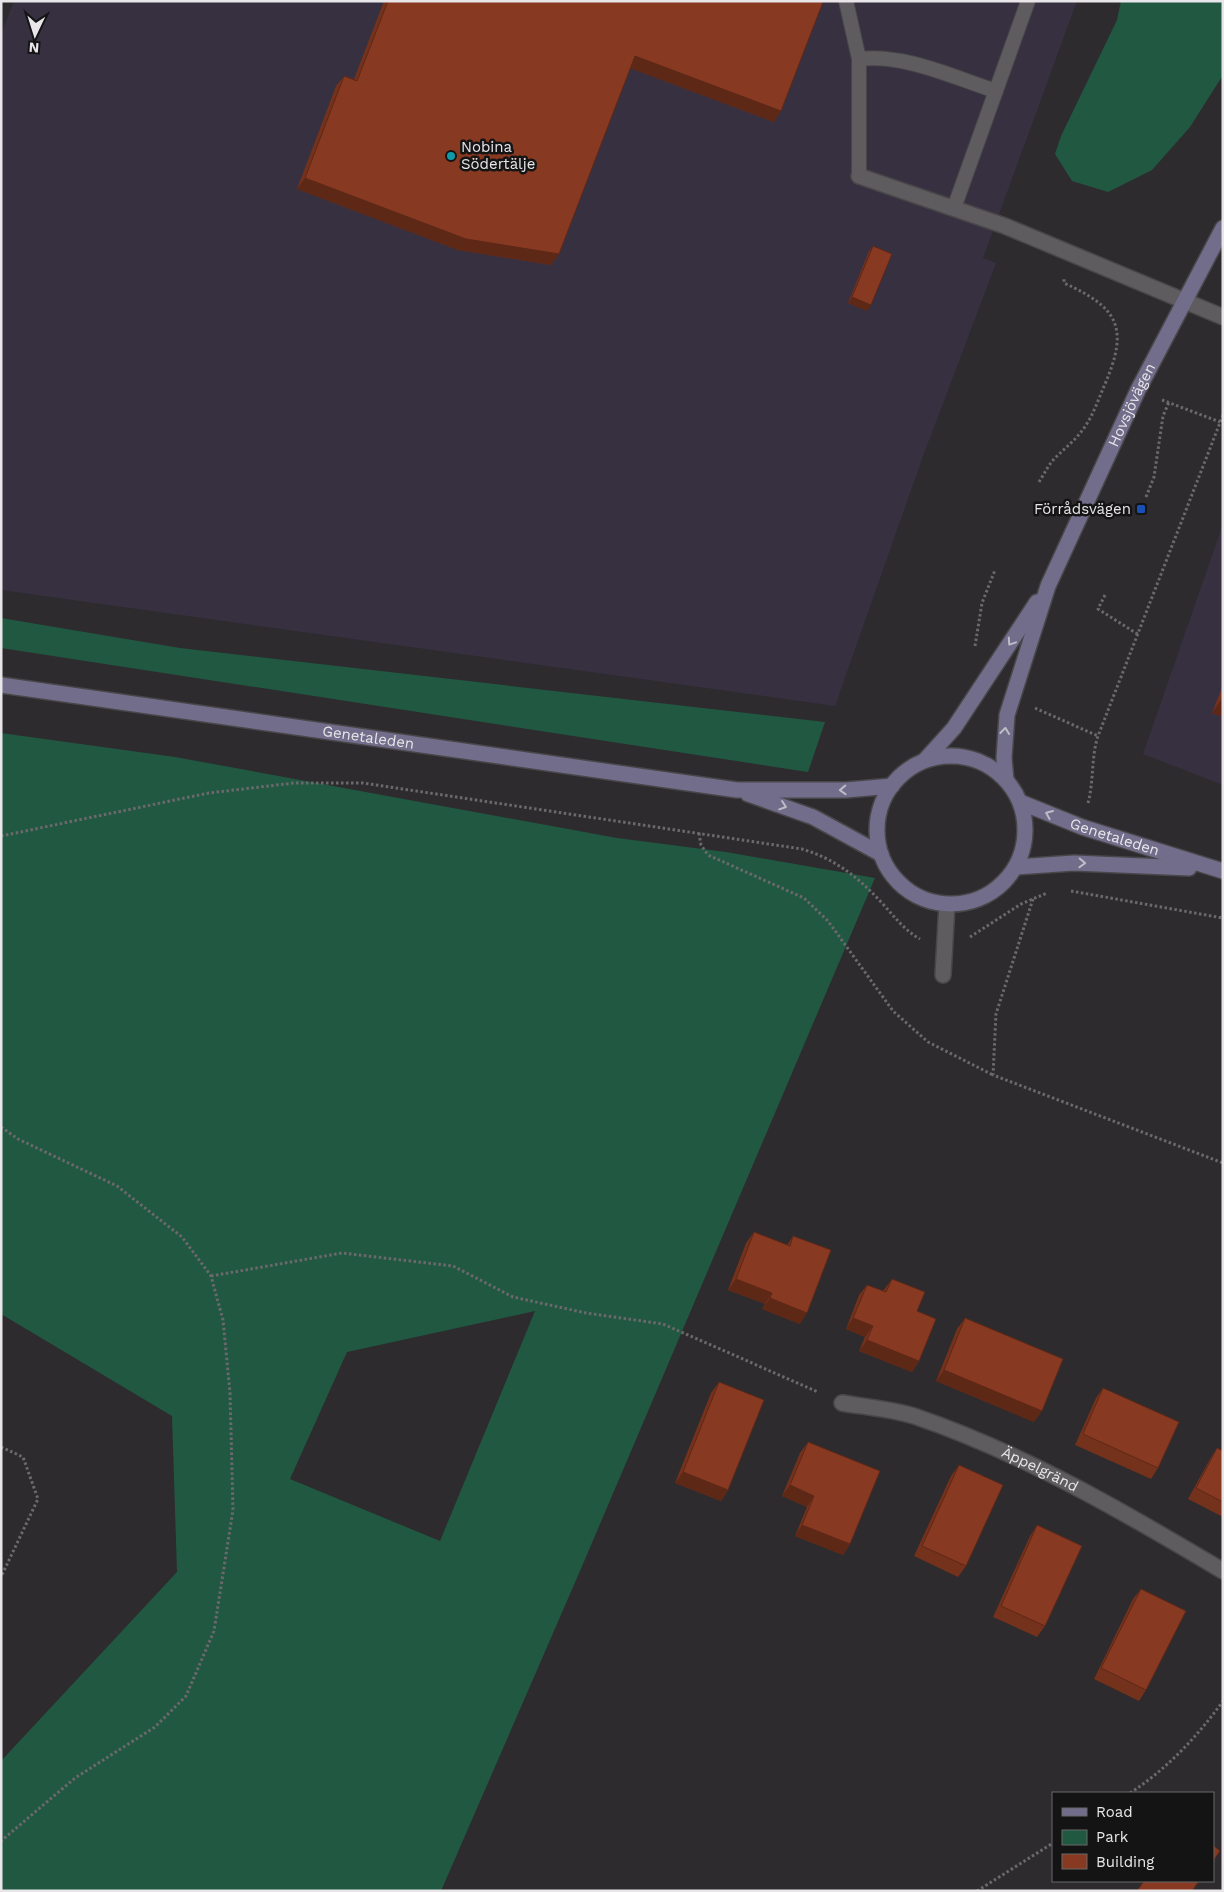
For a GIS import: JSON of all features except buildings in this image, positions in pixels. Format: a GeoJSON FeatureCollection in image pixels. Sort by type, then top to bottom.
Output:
{"type":"FeatureCollection","features":[{"type":"Feature","properties":{"kind":"main road","name":"Hovsjövägen"},"geometry":{"type":"LineString","coordinates":[[1006,780],[1004,758],[1008,716],[1048,586],[1138,390],[1183,300],[1223,228]]}},
{"type":"Feature","properties":{"kind":"main road","name":"Hovsjövägen"},"geometry":{"type":"LineString","coordinates":[[924,761],[954,728],[1048,586]]}},
{"type":"Feature","properties":{"kind":"main road","name":"Genetaleden"},"geometry":{"type":"LineString","coordinates":[[1,685],[737,790],[846,790],[892,786]]}},
{"type":"Feature","properties":{"kind":"main road"},"geometry":{"type":"LineString","coordinates":[[941,756],[977,760],[993,768],[1006,780],[1020,802],[1025,818],[1026,834],[1023,851],[1016,867],[994,891],[963,904],[946,904],[918,897],[906,889],[887,867],[881,854],[877,836],[878,818],[883,801],[892,786],[906,771],[924,761],[941,756]]}},
{"type":"Feature","properties":{"kind":"main road","name":"Genetaleden"},"geometry":{"type":"LineString","coordinates":[[737,790],[813,817],[881,854]]}},
{"type":"Feature","properties":{"kind":"main road","name":"Genetaleden"},"geometry":{"type":"LineString","coordinates":[[1020,802],[1082,827],[1217,870]]}},
{"type":"Feature","properties":{"kind":"main road","name":"Genetaleden"},"geometry":{"type":"LineString","coordinates":[[1016,867],[1074,863],[1217,870]]}},
{"type":"Feature","properties":{"kind":"street"},"geometry":{"type":"LineString","coordinates":[[859,176],[954,208],[1061,249],[1223,317]]}},
{"type":"Feature","properties":{"kind":"street"},"geometry":{"type":"LineString","coordinates":[[943,975],[946,904]]}},
{"type":"Feature","properties":{"kind":"street","name":"Äppelgränd"},"geometry":{"type":"LineString","coordinates":[[842,1403],[912,1416],[1009,1454],[1132,1517],[1223,1571]]}},
{"type":"Feature","properties":{"kind":"lane"},"geometry":{"type":"LineString","coordinates":[[846,1],[859,59],[859,176]]}},
{"type":"Feature","properties":{"kind":"lane"},"geometry":{"type":"LineString","coordinates":[[954,208],[1028,1]]}},
{"type":"Feature","properties":{"kind":"lane"},"geometry":{"type":"LineString","coordinates":[[859,59],[883,58],[902,60],[996,91]]}},
{"type":"Feature","properties":{"kind":"path"},"geometry":{"type":"LineString","coordinates":[[1039,482],[1052,461],[1081,432],[1093,414],[1116,355],[1118,341],[1115,326],[1106,308],[1092,295],[1064,283],[1061,249]]}},
{"type":"Feature","properties":{"kind":"path"},"geometry":{"type":"LineString","coordinates":[[1146,497],[1154,477],[1163,416],[1169,402]]}},
{"type":"Feature","properties":{"kind":"path"},"geometry":{"type":"LineString","coordinates":[[1082,827],[1092,790],[1094,747],[1223,416]]}},
{"type":"Feature","properties":{"kind":"path"},"geometry":{"type":"LineString","coordinates":[[1105,595],[1098,609],[1139,635]]}},
{"type":"Feature","properties":{"kind":"path"},"geometry":{"type":"LineString","coordinates":[[1,836],[209,793],[294,783],[363,783],[802,849],[842,866],[872,893],[911,934],[921,939],[956,942],[973,936],[1033,898],[1050,892]]}},
{"type":"Feature","properties":{"kind":"path"},"geometry":{"type":"LineString","coordinates":[[699,833],[701,845],[708,855],[804,898],[828,921],[894,1011],[928,1042],[993,1075],[1223,1163]]}},
{"type":"Feature","properties":{"kind":"path"},"geometry":{"type":"LineString","coordinates":[[1069,891],[1074,863]]}},
{"type":"Feature","properties":{"kind":"path"},"geometry":{"type":"LineString","coordinates":[[1063,891],[1223,918]]}},
{"type":"Feature","properties":{"kind":"path"},"geometry":{"type":"LineString","coordinates":[[993,1075],[996,1014],[1033,898]]}},
{"type":"Feature","properties":{"kind":"path"},"geometry":{"type":"LineString","coordinates":[[1,1127],[18,1139],[117,1186],[182,1237],[211,1276],[223,1320],[230,1393],[233,1510],[214,1630],[186,1696],[155,1727],[75,1778],[1,1841]]}},
{"type":"Feature","properties":{"kind":"path"},"geometry":{"type":"LineString","coordinates":[[211,1276],[342,1253],[453,1266],[513,1297],[586,1313],[663,1324],[842,1403]]}},
{"type":"Feature","properties":{"kind":"path"},"geometry":{"type":"LineString","coordinates":[[1,1447],[23,1457],[38,1499],[1,1577]]}},
{"type":"Feature","properties":{"kind":"path"},"geometry":{"type":"LineString","coordinates":[[1132,1792],[1144,1784],[1183,1750],[1223,1701]]}},
{"type":"Feature","properties":{"kind":"path"},"geometry":{"type":"LineString","coordinates":[[977,1891],[1052,1844]]}},
{"type":"Feature","properties":{"kind":"shaded area"},"geometry":{"type":"Polygon","coordinates":[[[14,1],[1077,1],[983,258],[996,263],[922,459],[835,706],[1,590],[1,34],[14,1]]]}},
{"type":"Feature","properties":{"kind":"shaded area"},"geometry":{"type":"Polygon","coordinates":[[[1223,524],[1223,785],[1143,754],[1223,524]]]}},
{"type":"Feature","properties":{"kind":"green space"},"geometry":{"type":"Polygon","coordinates":[[[1121,1],[1223,1],[1223,75],[1190,127],[1152,170],[1108,192],[1072,181],[1055,154],[1061,136],[1117,20],[1121,1]]]}},
{"type":"Feature","properties":{"kind":"green space"},"geometry":{"type":"Polygon","coordinates":[[[1,618],[180,648],[825,722],[808,772],[1,648],[1,618]]]}},
{"type":"Feature","properties":{"kind":"green space"},"geometry":{"type":"Polygon","coordinates":[[[1,733],[175,757],[617,838],[726,852],[875,878],[580,1571],[441,1891],[1,1891],[1,1761],[177,1572],[172,1416],[1,1314],[1,733]],[[535,1311],[347,1352],[290,1479],[440,1541],[535,1311]]]}},
{"type":"Feature","properties":{"kind":"place","name":"Nobina Södertälje"},"geometry":{"type":"Point","coordinates":[451,156]}},
{"type":"Feature","properties":{"kind":"place","name":"Förrådsvägen"},"geometry":{"type":"Point","coordinates":[1141,509]}}]}
